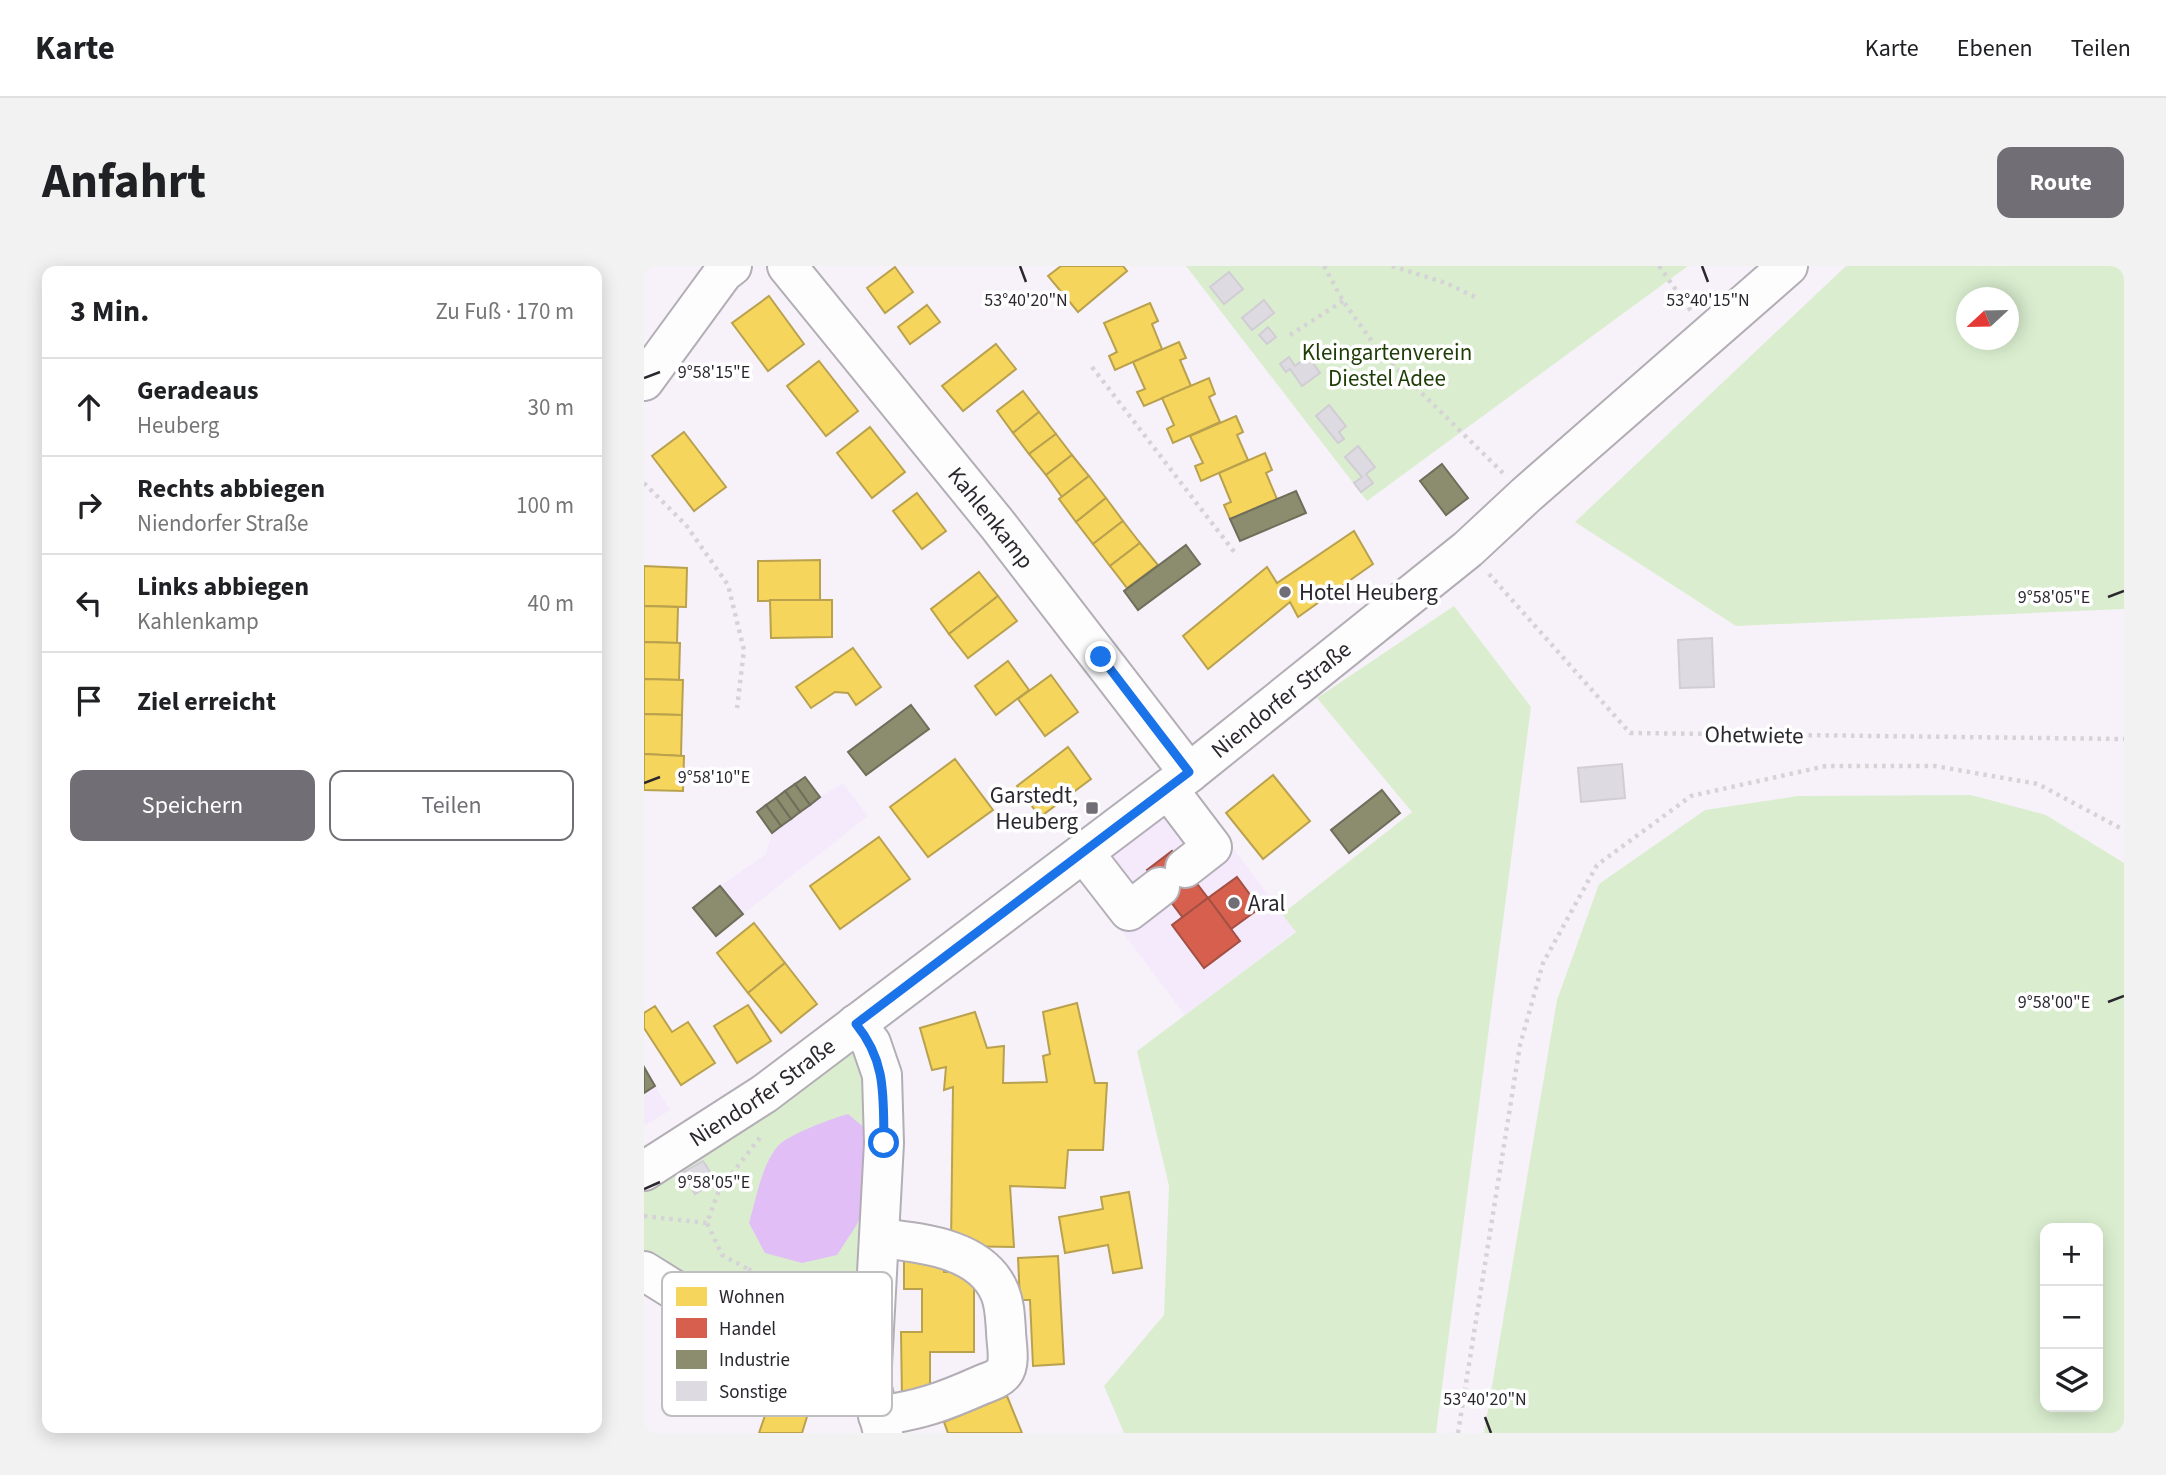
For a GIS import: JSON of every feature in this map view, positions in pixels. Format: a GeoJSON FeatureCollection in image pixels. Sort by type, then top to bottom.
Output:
{"type":"FeatureCollection","features":[{"type":"Feature","properties":{"kind":"main road"},"geometry":{"type":"LineString","coordinates":[[644,381],[723,273],[732,266]]}},
{"type":"Feature","properties":{"kind":"main road","name":"Kahlenkamp"},"geometry":{"type":"LineString","coordinates":[[787,266],[1006,534],[1179,781],[1212,847],[1129,911],[1084,853]]}},
{"type":"Feature","properties":{"kind":"main road","name":"Niendorfer Straße"},"geometry":{"type":"LineString","coordinates":[[644,1171],[764,1094],[1179,781],[1468,549],[1788,266]]}},
{"type":"Feature","properties":{"kind":"main road"},"geometry":{"type":"LineString","coordinates":[[856,1024],[871,1043],[882,1075],[884,1143],[879,1272]]}},
{"type":"Feature","properties":{"kind":"main road"},"geometry":{"type":"LineString","coordinates":[[880,1238],[945,1248],[988,1274],[1001,1295],[1004,1307],[1007,1359],[1006,1370],[1000,1377],[925,1408],[892,1410]]}},
{"type":"Feature","properties":{"kind":"main road"},"geometry":{"type":"LineString","coordinates":[[644,1271],[662,1282]]}},
{"type":"Feature","properties":{"kind":"path"},"geometry":{"type":"LineString","coordinates":[[1324,266],[1343,300],[1379,351],[1498,469]]}},
{"type":"Feature","properties":{"kind":"path"},"geometry":{"type":"LineString","coordinates":[[1392,266],[1446,283],[1477,298]]}},
{"type":"Feature","properties":{"kind":"path"},"geometry":{"type":"LineString","coordinates":[[1660,267],[1683,301]]}},
{"type":"Feature","properties":{"kind":"path"},"geometry":{"type":"LineString","coordinates":[[1290,335],[1343,300]]}},
{"type":"Feature","properties":{"kind":"path"},"geometry":{"type":"LineString","coordinates":[[1092,367],[1235,553]]}},
{"type":"Feature","properties":{"kind":"path"},"geometry":{"type":"LineString","coordinates":[[644,484],[686,525],[728,585],[744,650],[737,708]]}},
{"type":"Feature","properties":{"kind":"path","name":"Ohetwiete"},"geometry":{"type":"LineString","coordinates":[[1468,549],[1630,733],[2124,739]]}},
{"type":"Feature","properties":{"kind":"path"},"geometry":{"type":"LineString","coordinates":[[1458,1433],[1520,1045],[1543,963],[1597,865],[1691,796],[1826,766],[1935,766],[2039,784],[2124,830]]}},
{"type":"Feature","properties":{"kind":"path"},"geometry":{"type":"LineString","coordinates":[[754,1272],[722,1255],[707,1223],[719,1190],[767,1129]]}},
{"type":"Feature","properties":{"kind":"path"},"geometry":{"type":"LineString","coordinates":[[644,1216],[707,1223]]}},
{"type":"Feature","properties":{"kind":"shaded area"},"geometry":{"type":"Polygon","coordinates":[[[843,783],[868,816],[743,914],[720,886],[766,854],[772,833],[843,783]]]}},
{"type":"Feature","properties":{"kind":"shaded area","name":"Aral"},"geometry":{"type":"Polygon","coordinates":[[[1190,792],[1296,931],[1185,1015],[1079,874],[1190,792]]]}},
{"type":"Feature","properties":{"kind":"shaded area"},"geometry":{"type":"Polygon","coordinates":[[[655,1086],[670,1110],[644,1126],[644,1093],[655,1086]]]}},
{"type":"Feature","properties":{"kind":"shaded area"},"geometry":{"type":"Polygon","coordinates":[[[848,1114],[872,1134],[871,1195],[856,1226],[837,1255],[802,1263],[765,1253],[749,1223],[760,1182],[772,1153],[791,1137],[848,1114]]]}},
{"type":"Feature","properties":{"kind":"green space","name":"Kleingartenverein Diestel Adee"},"geometry":{"type":"Polygon","coordinates":[[[1186,266],[1688,266],[1367,501],[1186,266]]]}},
{"type":"Feature","properties":{"kind":"green space"},"geometry":{"type":"Polygon","coordinates":[[[1846,266],[2124,266],[2124,609],[1736,626],[1575,522],[1846,266]]]}},
{"type":"Feature","properties":{"kind":"green space"},"geometry":{"type":"Polygon","coordinates":[[[1454,606],[1531,707],[1436,1433],[1124,1433],[1104,1386],[1164,1315],[1169,1186],[1137,1051],[1296,932],[1282,914],[1412,812],[1317,698],[1454,606]]]}},
{"type":"Feature","properties":{"kind":"green space"},"geometry":{"type":"Polygon","coordinates":[[[1971,795],[2046,815],[2124,863],[2124,1433],[1484,1433],[1557,1000],[1599,884],[1705,810],[1798,796],[1971,795]]]}},
{"type":"Feature","properties":{"kind":"green space"},"geometry":{"type":"Polygon","coordinates":[[[855,1044],[875,1080],[870,1272],[663,1272],[644,1260],[644,1189],[855,1044]]]}},
{"type":"Feature","properties":{"kind":"building: Wohnen"},"geometry":{"type":"Polygon","coordinates":[[[1061,266],[1123,266],[1127,271],[1078,312],[1048,276],[1061,266]]]}},
{"type":"Feature","properties":{"kind":"building: Wohnen"},"geometry":{"type":"Polygon","coordinates":[[[895,267],[913,292],[885,313],[867,288],[895,267]]]}},
{"type":"Feature","properties":{"kind":"building: Wohnen"},"geometry":{"type":"Polygon","coordinates":[[[769,296],[804,344],[768,371],[732,323],[769,296]]]}},
{"type":"Feature","properties":{"kind":"building: Wohnen"},"geometry":{"type":"Polygon","coordinates":[[[1150,303],[1158,321],[1152,324],[1162,349],[1115,370],[1109,356],[1117,352],[1104,323],[1150,303]]]}},
{"type":"Feature","properties":{"kind":"building: Wohnen"},"geometry":{"type":"Polygon","coordinates":[[[927,305],[940,322],[910,344],[898,327],[927,305]]]}},
{"type":"Feature","properties":{"kind":"building: Wohnen"},"geometry":{"type":"Polygon","coordinates":[[[1179,342],[1186,358],[1180,360],[1191,386],[1144,406],[1137,392],[1145,389],[1133,362],[1179,342]]]}},
{"type":"Feature","properties":{"kind":"building: Wohnen"},"geometry":{"type":"Polygon","coordinates":[[[996,344],[1016,369],[963,411],[942,386],[996,344]]]}},
{"type":"Feature","properties":{"kind":"building: Wohnen"},"geometry":{"type":"Polygon","coordinates":[[[819,361],[858,411],[826,436],[787,386],[819,361]]]}},
{"type":"Feature","properties":{"kind":"building: Wohnen"},"geometry":{"type":"Polygon","coordinates":[[[1209,378],[1215,394],[1209,397],[1220,422],[1173,443],[1167,429],[1174,425],[1162,398],[1209,378]]]}},
{"type":"Feature","properties":{"kind":"building: Wohnen"},"geometry":{"type":"Polygon","coordinates":[[[1023,391],[1039,412],[1013,433],[997,411],[1023,391]]]}},
{"type":"Feature","properties":{"kind":"building: Wohnen"},"geometry":{"type":"Polygon","coordinates":[[[1039,412],[1056,434],[1029,454],[1013,433],[1039,412]]]}},
{"type":"Feature","properties":{"kind":"building: Wohnen"},"geometry":{"type":"Polygon","coordinates":[[[1236,416],[1243,432],[1237,435],[1248,460],[1201,481],[1195,466],[1203,463],[1190,436],[1236,416]]]}},
{"type":"Feature","properties":{"kind":"building: Wohnen"},"geometry":{"type":"Polygon","coordinates":[[[870,427],[905,472],[872,498],[837,453],[870,427]]]}},
{"type":"Feature","properties":{"kind":"building: Wohnen"},"geometry":{"type":"Polygon","coordinates":[[[684,432],[726,487],[694,511],[652,456],[684,432]]]}},
{"type":"Feature","properties":{"kind":"building: Wohnen"},"geometry":{"type":"Polygon","coordinates":[[[1056,434],[1072,455],[1046,475],[1029,454],[1056,434]]]}},
{"type":"Feature","properties":{"kind":"building: Wohnen"},"geometry":{"type":"Polygon","coordinates":[[[1265,453],[1272,470],[1266,473],[1277,499],[1230,519],[1224,505],[1231,502],[1219,473],[1265,453]]]}},
{"type":"Feature","properties":{"kind":"building: Wohnen"},"geometry":{"type":"Polygon","coordinates":[[[1072,455],[1089,476],[1062,497],[1046,475],[1072,455]]]}},
{"type":"Feature","properties":{"kind":"building: Wohnen"},"geometry":{"type":"Polygon","coordinates":[[[1089,476],[1106,498],[1076,522],[1059,499],[1089,476]]]}},
{"type":"Feature","properties":{"kind":"building: Wohnen"},"geometry":{"type":"Polygon","coordinates":[[[917,493],[946,531],[922,549],[893,511],[917,493]]]}},
{"type":"Feature","properties":{"kind":"building: Wohnen"},"geometry":{"type":"Polygon","coordinates":[[[1106,498],[1123,521],[1093,544],[1076,522],[1106,498]]]}},
{"type":"Feature","properties":{"kind":"building: Wohnen"},"geometry":{"type":"Polygon","coordinates":[[[1123,521],[1140,543],[1110,566],[1093,544],[1123,521]]]}},
{"type":"Feature","properties":{"kind":"building: Wohnen","name":"Hotel Heuberg"},"geometry":{"type":"Polygon","coordinates":[[[1354,531],[1373,564],[1298,617],[1290,602],[1208,669],[1183,636],[1267,567],[1277,583],[1354,531]]]}},
{"type":"Feature","properties":{"kind":"building: Wohnen"},"geometry":{"type":"Polygon","coordinates":[[[1140,543],[1158,565],[1127,588],[1110,566],[1140,543]]]}},
{"type":"Feature","properties":{"kind":"building: Wohnen"},"geometry":{"type":"Polygon","coordinates":[[[820,560],[820,600],[758,601],[758,561],[820,560]]]}},
{"type":"Feature","properties":{"kind":"building: Wohnen"},"geometry":{"type":"Polygon","coordinates":[[[644,566],[687,568],[686,607],[644,606],[644,566]]]}},
{"type":"Feature","properties":{"kind":"building: Wohnen"},"geometry":{"type":"Polygon","coordinates":[[[979,572],[998,596],[949,634],[931,609],[979,572]]]}},
{"type":"Feature","properties":{"kind":"building: Wohnen"},"geometry":{"type":"Polygon","coordinates":[[[998,596],[1017,621],[968,658],[949,634],[998,596]]]}},
{"type":"Feature","properties":{"kind":"building: Wohnen"},"geometry":{"type":"Polygon","coordinates":[[[770,600],[832,600],[832,637],[771,638],[770,600]]]}},
{"type":"Feature","properties":{"kind":"building: Wohnen"},"geometry":{"type":"Polygon","coordinates":[[[644,606],[678,607],[677,643],[644,642],[644,606]]]}},
{"type":"Feature","properties":{"kind":"building: Wohnen"},"geometry":{"type":"Polygon","coordinates":[[[644,642],[680,643],[679,680],[644,679],[644,642]]]}},
{"type":"Feature","properties":{"kind":"building: Wohnen"},"geometry":{"type":"Polygon","coordinates":[[[853,648],[881,687],[856,705],[848,693],[835,692],[811,708],[796,687],[853,648]]]}},
{"type":"Feature","properties":{"kind":"building: Wohnen"},"geometry":{"type":"Polygon","coordinates":[[[1008,661],[1029,690],[996,715],[975,686],[1008,661]]]}},
{"type":"Feature","properties":{"kind":"building: Wohnen"},"geometry":{"type":"Polygon","coordinates":[[[1051,675],[1078,712],[1045,736],[1018,699],[1051,675]]]}},
{"type":"Feature","properties":{"kind":"building: Wohnen"},"geometry":{"type":"Polygon","coordinates":[[[644,679],[683,680],[682,715],[644,714],[644,679]]]}},
{"type":"Feature","properties":{"kind":"building: Wohnen"},"geometry":{"type":"Polygon","coordinates":[[[644,714],[682,715],[681,756],[644,754],[644,714]]]}},
{"type":"Feature","properties":{"kind":"building: Wohnen"},"geometry":{"type":"Polygon","coordinates":[[[1068,747],[1091,779],[1040,817],[1017,786],[1068,747]]]}},
{"type":"Feature","properties":{"kind":"building: Wohnen"},"geometry":{"type":"Polygon","coordinates":[[[644,754],[684,756],[683,791],[644,790],[644,754]]]}},
{"type":"Feature","properties":{"kind":"building: Wohnen"},"geometry":{"type":"Polygon","coordinates":[[[955,759],[993,810],[928,857],[890,807],[955,759]]]}},
{"type":"Feature","properties":{"kind":"building: Wohnen"},"geometry":{"type":"Polygon","coordinates":[[[1273,775],[1310,821],[1263,859],[1226,813],[1273,775]]]}},
{"type":"Feature","properties":{"kind":"building: Wohnen"},"geometry":{"type":"Polygon","coordinates":[[[879,837],[910,879],[840,929],[810,886],[879,837]]]}},
{"type":"Feature","properties":{"kind":"building: Wohnen"},"geometry":{"type":"Polygon","coordinates":[[[754,923],[785,963],[748,993],[717,953],[754,923]]]}},
{"type":"Feature","properties":{"kind":"building: Wohnen"},"geometry":{"type":"Polygon","coordinates":[[[785,963],[817,1004],[781,1033],[748,993],[785,963]]]}},
{"type":"Feature","properties":{"kind":"building: Wohnen"},"geometry":{"type":"Polygon","coordinates":[[[1077,1003],[1095,1083],[1107,1083],[1103,1150],[1068,1150],[1065,1188],[1010,1186],[1014,1247],[951,1246],[953,1087],[944,1090],[946,1067],[932,1070],[920,1028],[975,1012],[987,1048],[1004,1046],[1003,1083],[1047,1082],[1043,1056],[1050,1054],[1043,1012],[1077,1003]]]}},
{"type":"Feature","properties":{"kind":"building: Wohnen"},"geometry":{"type":"Polygon","coordinates":[[[748,1005],[771,1041],[737,1063],[714,1026],[748,1005]]]}},
{"type":"Feature","properties":{"kind":"building: Wohnen"},"geometry":{"type":"Polygon","coordinates":[[[655,1006],[672,1032],[688,1022],[715,1063],[681,1085],[644,1028],[644,1013],[655,1006]]]}},
{"type":"Feature","properties":{"kind":"building: Wohnen"},"geometry":{"type":"Polygon","coordinates":[[[1129,1192],[1142,1268],[1113,1273],[1108,1245],[1065,1253],[1059,1217],[1103,1209],[1101,1197],[1129,1192]]]}},
{"type":"Feature","properties":{"kind":"building: Wohnen"},"geometry":{"type":"Polygon","coordinates":[[[904,1253],[944,1253],[944,1272],[974,1272],[974,1352],[930,1352],[930,1399],[902,1399],[901,1332],[922,1332],[922,1289],[904,1289],[904,1253]]]}},
{"type":"Feature","properties":{"kind":"building: Wohnen"},"geometry":{"type":"Polygon","coordinates":[[[1058,1256],[1064,1364],[1033,1366],[1030,1300],[1020,1300],[1018,1258],[1058,1256]]]}},
{"type":"Feature","properties":{"kind":"building: Wohnen"},"geometry":{"type":"Polygon","coordinates":[[[1007,1396],[1022,1433],[948,1433],[944,1422],[1007,1396]]]}},
{"type":"Feature","properties":{"kind":"building: Wohnen"},"geometry":{"type":"Polygon","coordinates":[[[765,1416],[807,1416],[802,1433],[759,1433],[765,1416]]]}},
{"type":"Feature","properties":{"kind":"building: Handel"},"geometry":{"type":"Polygon","coordinates":[[[1172,851],[1208,898],[1183,918],[1147,870],[1172,851]]]}},
{"type":"Feature","properties":{"kind":"building: Handel","name":"Aral"},"geometry":{"type":"Polygon","coordinates":[[[1237,877],[1260,908],[1231,929],[1208,898],[1237,877]]]}},
{"type":"Feature","properties":{"kind":"building: Handel","name":"Aral"},"geometry":{"type":"Polygon","coordinates":[[[1208,898],[1240,941],[1204,968],[1172,925],[1208,898]]]}},
{"type":"Feature","properties":{"kind":"building: Industrie"},"geometry":{"type":"Polygon","coordinates":[[[1442,464],[1468,498],[1446,515],[1420,481],[1442,464]]]}},
{"type":"Feature","properties":{"kind":"building: Industrie"},"geometry":{"type":"Polygon","coordinates":[[[1296,491],[1306,513],[1240,541],[1230,519],[1296,491]]]}},
{"type":"Feature","properties":{"kind":"building: Industrie"},"geometry":{"type":"Polygon","coordinates":[[[1186,545],[1200,564],[1138,610],[1124,591],[1186,545]]]}},
{"type":"Feature","properties":{"kind":"building: Industrie"},"geometry":{"type":"Polygon","coordinates":[[[911,705],[929,729],[866,775],[848,752],[911,705]]]}},
{"type":"Feature","properties":{"kind":"building: Industrie"},"geometry":{"type":"Polygon","coordinates":[[[805,777],[820,797],[810,805],[795,784],[805,777]]]}},
{"type":"Feature","properties":{"kind":"building: Industrie"},"geometry":{"type":"Polygon","coordinates":[[[795,784],[810,805],[800,812],[785,791],[795,784]]]}},
{"type":"Feature","properties":{"kind":"building: Industrie"},"geometry":{"type":"Polygon","coordinates":[[[1382,790],[1400,813],[1349,853],[1331,830],[1382,790]]]}},
{"type":"Feature","properties":{"kind":"building: Industrie"},"geometry":{"type":"Polygon","coordinates":[[[785,791],[800,812],[791,819],[776,798],[785,791]]]}},
{"type":"Feature","properties":{"kind":"building: Industrie"},"geometry":{"type":"Polygon","coordinates":[[[776,798],[791,819],[781,826],[766,805],[776,798]]]}},
{"type":"Feature","properties":{"kind":"building: Industrie"},"geometry":{"type":"Polygon","coordinates":[[[766,805],[781,826],[772,833],[757,812],[766,805]]]}},
{"type":"Feature","properties":{"kind":"building: Industrie"},"geometry":{"type":"Polygon","coordinates":[[[720,886],[743,914],[716,936],[693,908],[720,886]]]}},
{"type":"Feature","properties":{"kind":"building: Industrie"},"geometry":{"type":"Polygon","coordinates":[[[644,1067],[655,1086],[644,1093],[644,1067]]]}},
{"type":"Feature","properties":{"kind":"building: Sonstige"},"geometry":{"type":"Polygon","coordinates":[[[1229,272],[1243,289],[1224,304],[1210,287],[1229,272]]]}},
{"type":"Feature","properties":{"kind":"building: Sonstige"},"geometry":{"type":"Polygon","coordinates":[[[1264,300],[1274,313],[1252,330],[1242,318],[1264,300]]]}},
{"type":"Feature","properties":{"kind":"building: Sonstige"},"geometry":{"type":"Polygon","coordinates":[[[1268,327],[1276,337],[1267,344],[1259,335],[1268,327]]]}},
{"type":"Feature","properties":{"kind":"building: Sonstige"},"geometry":{"type":"Polygon","coordinates":[[[1308,356],[1320,373],[1302,386],[1290,369],[1286,372],[1280,364],[1289,357],[1295,366],[1308,356]]]}},
{"type":"Feature","properties":{"kind":"building: Sonstige"},"geometry":{"type":"Polygon","coordinates":[[[1329,405],[1346,426],[1339,432],[1344,439],[1338,443],[1316,416],[1329,405]]]}},
{"type":"Feature","properties":{"kind":"building: Sonstige"},"geometry":{"type":"Polygon","coordinates":[[[1358,446],[1375,467],[1366,474],[1373,483],[1361,492],[1354,483],[1362,477],[1345,457],[1358,446]]]}},
{"type":"Feature","properties":{"kind":"building: Sonstige"},"geometry":{"type":"Polygon","coordinates":[[[1712,638],[1714,687],[1680,688],[1678,640],[1712,638]]]}},
{"type":"Feature","properties":{"kind":"building: Sonstige"},"geometry":{"type":"Polygon","coordinates":[[[1622,764],[1625,798],[1581,802],[1578,768],[1622,764]]]}},
{"type":"Feature","properties":{"kind":"building: Sonstige"},"geometry":{"type":"Polygon","coordinates":[[[703,1161],[716,1181],[695,1194],[682,1173],[703,1161]]]}},
{"type":"Feature","properties":{"kind":"place","name":"Hotel Heuberg"},"geometry":{"type":"Point","coordinates":[1285,592]}},
{"type":"Feature","properties":{"kind":"place","name":"Garstedt, Heuberg"},"geometry":{"type":"Point","coordinates":[1092,808]}},
{"type":"Feature","properties":{"kind":"place","name":"Aral"},"geometry":{"type":"Point","coordinates":[1234,903]}},
{"type":"Feature","properties":{"kind":"route"},"geometry":{"type":"LineString","coordinates":[[884,1143],[882,1075],[871,1043],[856,1024],[1058,874],[1189,772],[1101,657]]}}]}
